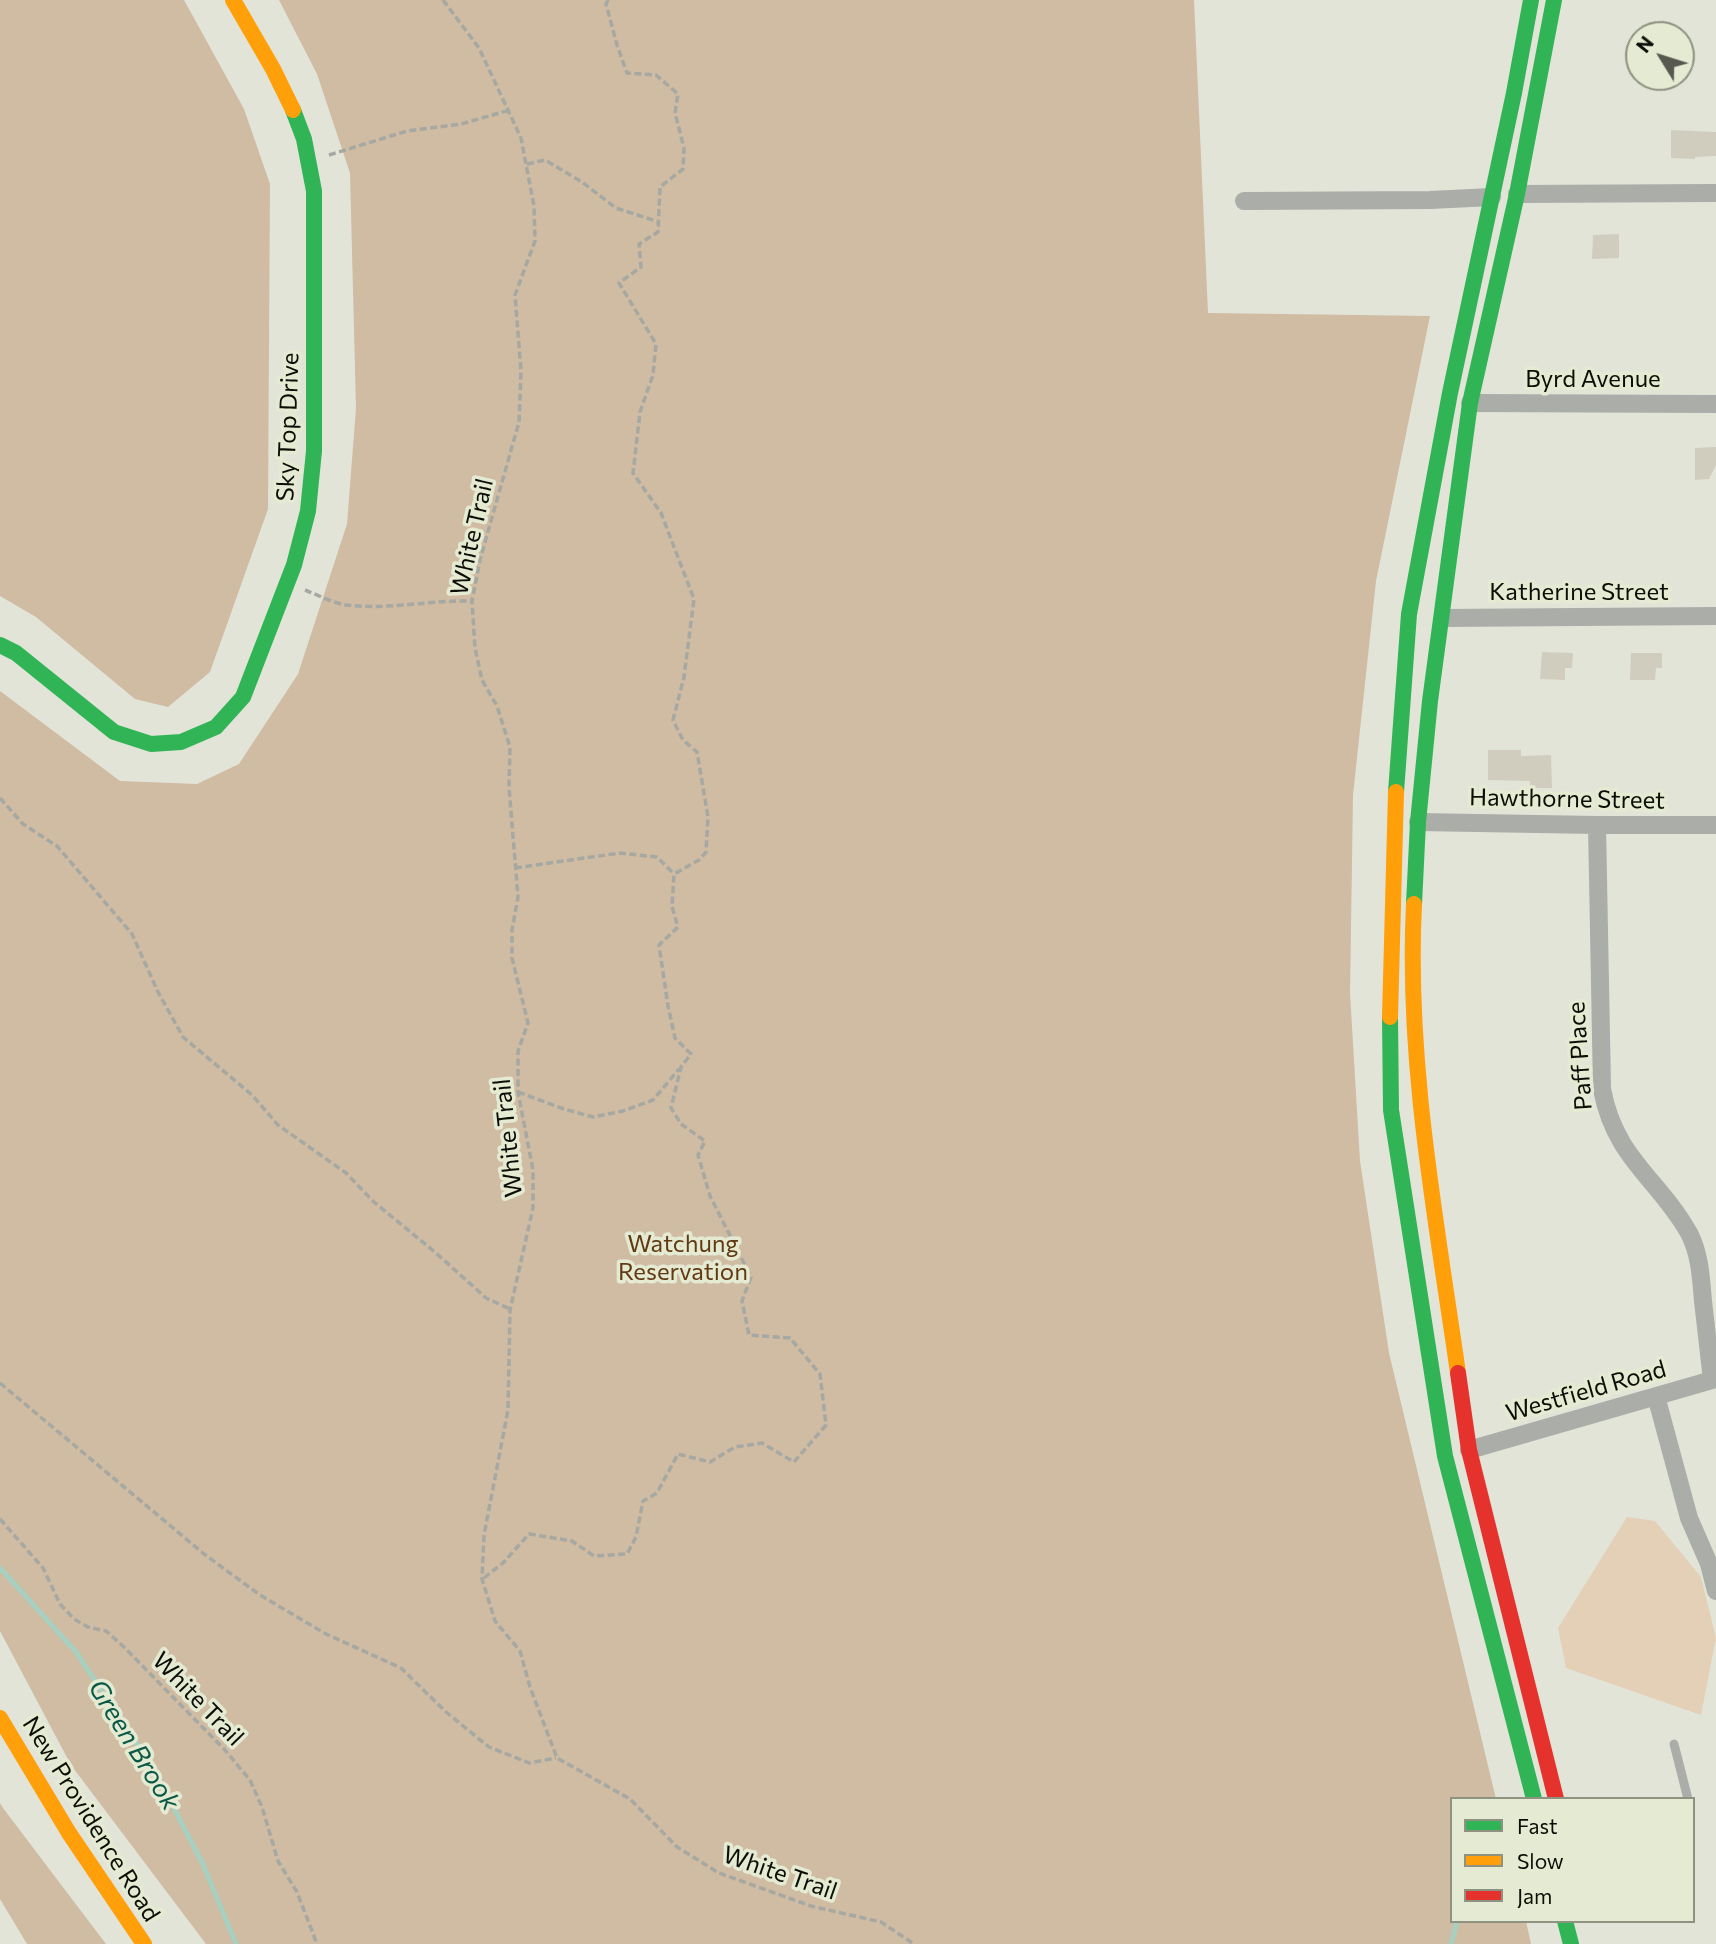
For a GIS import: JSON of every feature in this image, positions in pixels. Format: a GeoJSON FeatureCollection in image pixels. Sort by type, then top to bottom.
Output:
{"type":"FeatureCollection","features":[{"type":"Feature","properties":{"kind":"main road","name":"Sky Top Drive"},"geometry":{"type":"LineString","coordinates":[[0,645],[16,653],[114,733],[151,744],[181,742],[216,727],[243,696],[287,583],[308,511],[314,451],[312,161],[295,110],[233,0]]}},
{"type":"Feature","properties":{"kind":"main road"},"geometry":{"type":"LineString","coordinates":[[1531,0],[1450,393],[1409,614],[1394,822],[1390,1018],[1391,1110],[1445,1456],[1533,1797]]}},
{"type":"Feature","properties":{"kind":"main road"},"geometry":{"type":"LineString","coordinates":[[1554,0],[1517,194],[1470,403],[1430,701],[1418,822],[1413,922],[1414,1016],[1420,1110],[1469,1450],[1556,1797]]}},
{"type":"Feature","properties":{"kind":"main road","name":"New Providence Road"},"geometry":{"type":"LineString","coordinates":[[0,1718],[44,1796],[144,1944]]}},
{"type":"Feature","properties":{"kind":"main road"},"geometry":{"type":"LineString","coordinates":[[1566,1923],[1571,1944]]}},
{"type":"Feature","properties":{"kind":"street"},"geometry":{"type":"LineString","coordinates":[[1517,194],[1716,193]]}},
{"type":"Feature","properties":{"kind":"street"},"geometry":{"type":"LineString","coordinates":[[1244,201],[1492,197]]}},
{"type":"Feature","properties":{"kind":"street","name":"Byrd Avenue"},"geometry":{"type":"LineString","coordinates":[[1470,403],[1716,404]]}},
{"type":"Feature","properties":{"kind":"street","name":"Katherine Street"},"geometry":{"type":"LineString","coordinates":[[1443,618],[1716,616]]}},
{"type":"Feature","properties":{"kind":"street","name":"Hawthorne Street"},"geometry":{"type":"LineString","coordinates":[[1418,822],[1716,825]]}},
{"type":"Feature","properties":{"kind":"street","name":"Paff Place"},"geometry":{"type":"LineString","coordinates":[[1597,825],[1602,1089],[1607,1113],[1632,1160],[1678,1217],[1694,1245],[1698,1255],[1714,1380]]}},
{"type":"Feature","properties":{"kind":"street","name":"Westfield Road"},"geometry":{"type":"LineString","coordinates":[[1469,1450],[1714,1380]]}},
{"type":"Feature","properties":{"kind":"street"},"geometry":{"type":"LineString","coordinates":[[1656,1396],[1689,1518],[1709,1564],[1716,1591]]}},
{"type":"Feature","properties":{"kind":"lane"},"geometry":{"type":"LineString","coordinates":[[1674,1744],[1687,1797]]}},
{"type":"Feature","properties":{"kind":"path","name":"White Trail"},"geometry":{"type":"LineString","coordinates":[[443,0],[479,48],[521,138],[534,206],[535,241],[515,295],[521,371],[519,422],[480,560],[472,601],[475,648],[482,680],[497,706],[510,747],[509,787],[518,897],[512,930],[512,958],[528,1023],[518,1051],[518,1092],[533,1170],[533,1208],[510,1310],[509,1410],[484,1535],[482,1579],[495,1621],[520,1651],[530,1687],[557,1758],[630,1799],[677,1847],[719,1873],[811,1906],[881,1923],[914,1944]]}},
{"type":"Feature","properties":{"kind":"path"},"geometry":{"type":"LineString","coordinates":[[608,0],[606,4],[627,73],[656,75],[678,94],[675,113],[684,148],[683,169],[660,187],[659,232],[639,244],[641,267],[620,283],[656,344],[653,375],[640,412],[633,473],[661,513],[694,599],[684,677],[673,720],[683,740],[698,752],[708,817],[706,852],[699,860],[674,874]]}},
{"type":"Feature","properties":{"kind":"path"},"geometry":{"type":"LineString","coordinates":[[312,161],[407,131],[461,124],[510,110]]}},
{"type":"Feature","properties":{"kind":"path"},"geometry":{"type":"LineString","coordinates":[[527,164],[545,160],[582,182],[616,208],[659,222]]}},
{"type":"Feature","properties":{"kind":"path"},"geometry":{"type":"LineString","coordinates":[[287,583],[344,605],[387,606],[472,601]]}},
{"type":"Feature","properties":{"kind":"path"},"geometry":{"type":"LineString","coordinates":[[0,798],[23,824],[57,846],[132,934],[158,992],[183,1037],[252,1095],[278,1125],[346,1173],[374,1202],[486,1298],[510,1310]]}},
{"type":"Feature","properties":{"kind":"path"},"geometry":{"type":"LineString","coordinates":[[515,869],[620,853],[657,857],[674,874],[672,908],[678,927],[659,945],[675,1038],[691,1054],[653,1100],[624,1111],[593,1117],[564,1110],[518,1092]]}},
{"type":"Feature","properties":{"kind":"path"},"geometry":{"type":"LineString","coordinates":[[482,1579],[503,1563],[529,1534],[572,1541],[594,1556],[627,1553],[636,1537],[643,1501],[657,1493],[678,1454],[710,1462],[735,1447],[762,1443],[794,1462],[826,1425],[820,1374],[790,1338],[749,1335],[742,1301],[751,1277],[710,1196],[698,1155],[705,1141],[681,1124],[671,1108],[681,1067]]}},
{"type":"Feature","properties":{"kind":"path"},"geometry":{"type":"LineString","coordinates":[[0,1383],[204,1554],[260,1595],[326,1634],[401,1668],[446,1712],[489,1747],[529,1763],[557,1758]]}},
{"type":"Feature","properties":{"kind":"path","name":"White Trail"},"geometry":{"type":"LineString","coordinates":[[0,1519],[43,1568],[60,1604],[74,1619],[88,1627],[106,1631],[124,1647],[224,1749],[250,1780],[262,1807],[278,1861],[297,1892],[317,1944]]}},
{"type":"Feature","properties":{"kind":"shaded area"},"geometry":{"type":"Polygon","coordinates":[[[1627,1517],[1655,1521],[1701,1577],[1716,1638],[1701,1715],[1566,1668],[1558,1628],[1627,1517]]]}},
{"type":"Feature","properties":{"kind":"green space"},"geometry":{"type":"Polygon","coordinates":[[[0,0],[184,0],[244,109],[270,184],[268,509],[210,672],[168,707],[135,699],[36,617],[0,596],[0,0]]]}},
{"type":"Feature","properties":{"kind":"green space","name":"Watchung Reservation"},"geometry":{"type":"Polygon","coordinates":[[[279,0],[1194,0],[1208,313],[1430,316],[1376,581],[1353,795],[1350,993],[1360,1161],[1389,1353],[1496,1797],[1450,1797],[1450,1923],[1526,1923],[1531,1944],[206,1944],[71,1765],[0,1631],[0,691],[120,781],[197,784],[239,764],[298,674],[347,524],[356,408],[350,173],[317,74],[279,0]]]}},
{"type":"Feature","properties":{"kind":"green space"},"geometry":{"type":"Polygon","coordinates":[[[0,1803],[106,1944],[27,1944],[0,1899],[0,1803]]]}},
{"type":"Feature","properties":{"kind":"building"},"geometry":{"type":"Polygon","coordinates":[[[1671,130],[1716,132],[1716,156],[1671,158],[1671,130]]]}},
{"type":"Feature","properties":{"kind":"building"},"geometry":{"type":"Polygon","coordinates":[[[1619,234],[1619,258],[1592,259],[1593,235],[1619,234]]]}},
{"type":"Feature","properties":{"kind":"building"},"geometry":{"type":"Polygon","coordinates":[[[1716,447],[1716,465],[1709,479],[1695,480],[1695,448],[1716,447]]]}},
{"type":"Feature","properties":{"kind":"building"},"geometry":{"type":"Polygon","coordinates":[[[1542,652],[1573,653],[1572,668],[1565,668],[1565,680],[1540,679],[1542,652]]]}},
{"type":"Feature","properties":{"kind":"building"},"geometry":{"type":"Polygon","coordinates":[[[1631,653],[1662,653],[1662,668],[1656,668],[1655,680],[1630,680],[1631,653]]]}},
{"type":"Feature","properties":{"kind":"building"},"geometry":{"type":"Polygon","coordinates":[[[1488,750],[1521,750],[1521,756],[1551,755],[1552,788],[1530,788],[1530,781],[1488,780],[1488,750]]]}},
{"type":"Feature","properties":{"kind":"waterway","name":"Green Brook"},"geometry":{"type":"LineString","coordinates":[[0,1568],[76,1652],[152,1767],[202,1862],[236,1944]]}},
{"type":"Feature","properties":{"kind":"waterway"},"geometry":{"type":"LineString","coordinates":[[1451,1944],[1456,1923]]}},
{"type":"Feature","properties":{"kind":"traffic: fast"},"geometry":{"type":"LineString","coordinates":[[1396,792],[1409,614],[1450,393],[1514,93],[1531,0]]}},
{"type":"Feature","properties":{"kind":"traffic: fast"},"geometry":{"type":"LineString","coordinates":[[1414,904],[1418,822],[1430,701],[1470,403],[1517,194],[1554,0]]}},
{"type":"Feature","properties":{"kind":"traffic: fast"},"geometry":{"type":"LineString","coordinates":[[0,645],[16,653],[114,732],[151,744],[181,742],[216,727],[243,697],[294,565],[308,511],[314,451],[314,191],[304,139],[293,110]]}},
{"type":"Feature","properties":{"kind":"traffic: fast"},"geometry":{"type":"LineString","coordinates":[[1390,1017],[1391,1110],[1445,1456],[1533,1797]]}},
{"type":"Feature","properties":{"kind":"traffic: fast"},"geometry":{"type":"LineString","coordinates":[[1566,1923],[1571,1944]]}},
{"type":"Feature","properties":{"kind":"traffic: slow"},"geometry":{"type":"LineString","coordinates":[[233,0],[293,110]]}},
{"type":"Feature","properties":{"kind":"traffic: slow"},"geometry":{"type":"LineString","coordinates":[[1390,1017],[1396,792]]}},
{"type":"Feature","properties":{"kind":"traffic: slow"},"geometry":{"type":"LineString","coordinates":[[1414,904],[1414,1022],[1419,1081],[1432,1198],[1458,1373]]}},
{"type":"Feature","properties":{"kind":"traffic: slow"},"geometry":{"type":"LineString","coordinates":[[0,1718],[69,1833],[144,1944]]}},
{"type":"Feature","properties":{"kind":"traffic: jam"},"geometry":{"type":"LineString","coordinates":[[1458,1373],[1469,1450],[1556,1797]]}}]}
